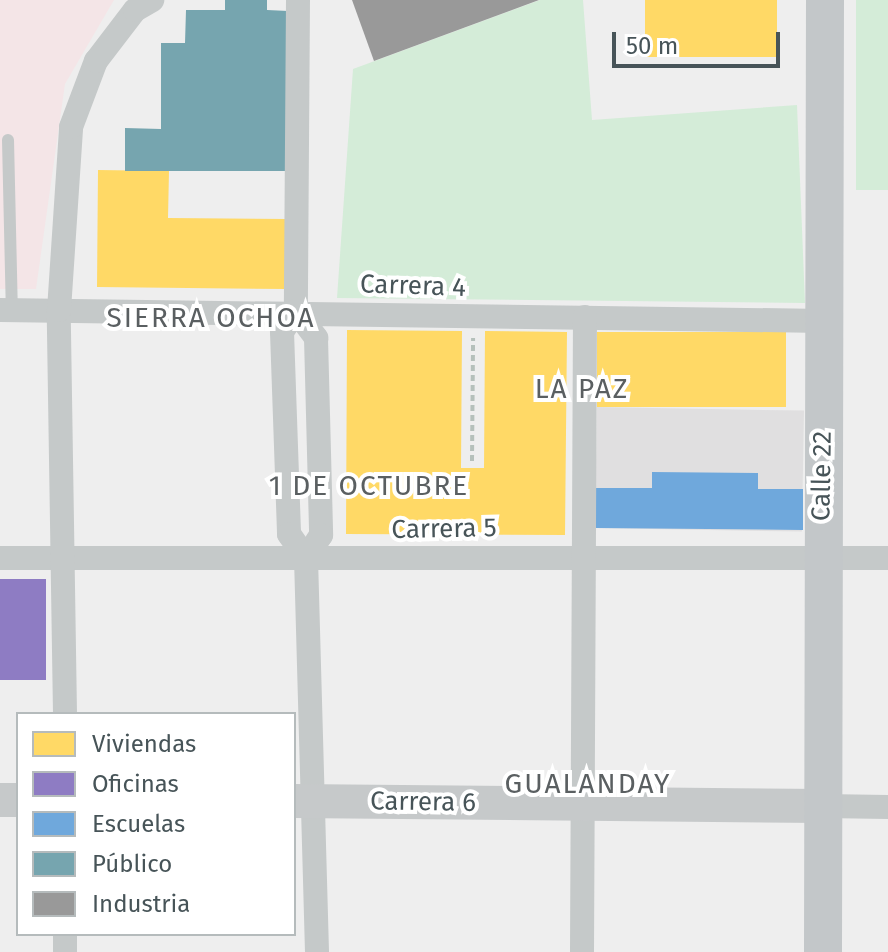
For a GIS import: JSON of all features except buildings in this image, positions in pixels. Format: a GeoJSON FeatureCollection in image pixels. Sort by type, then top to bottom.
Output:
{"type":"FeatureCollection","features":[{"type":"Feature","properties":{"kind":"main road","name":"Calle 22"},"geometry":{"type":"LineString","coordinates":[[823,952],[820,558],[825,0]]}},
{"type":"Feature","properties":{"kind":"main road","name":"Carrera 6"},"geometry":{"type":"LineString","coordinates":[[304,801],[823,806]]}},
{"type":"Feature","properties":{"kind":"street"},"geometry":{"type":"LineString","coordinates":[[65,712],[59,310],[71,127],[96,61],[135,10],[152,0]]}},
{"type":"Feature","properties":{"kind":"street"},"geometry":{"type":"LineString","coordinates":[[298,0],[296,311],[282,332],[289,534],[306,558]]}},
{"type":"Feature","properties":{"kind":"street","name":"Carrera 4"},"geometry":{"type":"LineString","coordinates":[[6,310],[296,311],[824,321]]}},
{"type":"Feature","properties":{"kind":"street"},"geometry":{"type":"LineString","coordinates":[[296,311],[316,338],[321,535],[306,558],[304,801],[317,952]]}},
{"type":"Feature","properties":{"kind":"street"},"geometry":{"type":"LineString","coordinates":[[582,952],[585,317]]}},
{"type":"Feature","properties":{"kind":"street","name":"Carrera 5"},"geometry":{"type":"LineString","coordinates":[[0,558],[888,558]]}},
{"type":"Feature","properties":{"kind":"street","name":"Carrera 6"},"geometry":{"type":"LineString","coordinates":[[823,806],[888,807]]}},
{"type":"Feature","properties":{"kind":"lane"},"geometry":{"type":"LineString","coordinates":[[6,310],[8,140]]}},
{"type":"Feature","properties":{"kind":"path"},"geometry":{"type":"LineString","coordinates":[[472,461],[473,316]]}},
{"type":"Feature","properties":{"kind":"shaded area"},"geometry":{"type":"Polygon","coordinates":[[[0,0],[114,0],[65,84],[36,289],[0,289],[0,0]]]}},
{"type":"Feature","properties":{"kind":"shaded area"},"geometry":{"type":"Polygon","coordinates":[[[597,407],[804,411],[802,532],[595,528],[597,407]]]}},
{"type":"Feature","properties":{"kind":"green space"},"geometry":{"type":"Polygon","coordinates":[[[540,0],[583,0],[592,120],[797,105],[805,303],[337,298],[353,69],[540,0]]]}},
{"type":"Feature","properties":{"kind":"green space"},"geometry":{"type":"Polygon","coordinates":[[[856,0],[888,0],[888,190],[856,190],[856,0]]]}},
{"type":"Feature","properties":{"kind":"district","name":"SIERRA OCHOA"},"geometry":{"type":"Point","coordinates":[211,318]}},
{"type":"Feature","properties":{"kind":"district","name":"LA PAZ"},"geometry":{"type":"Point","coordinates":[582,389]}},
{"type":"Feature","properties":{"kind":"district","name":"1 DE OCTUBRE"},"geometry":{"type":"Point","coordinates":[369,486]}},
{"type":"Feature","properties":{"kind":"district","name":"GUALANDAY"},"geometry":{"type":"Point","coordinates":[588,784]}}]}
